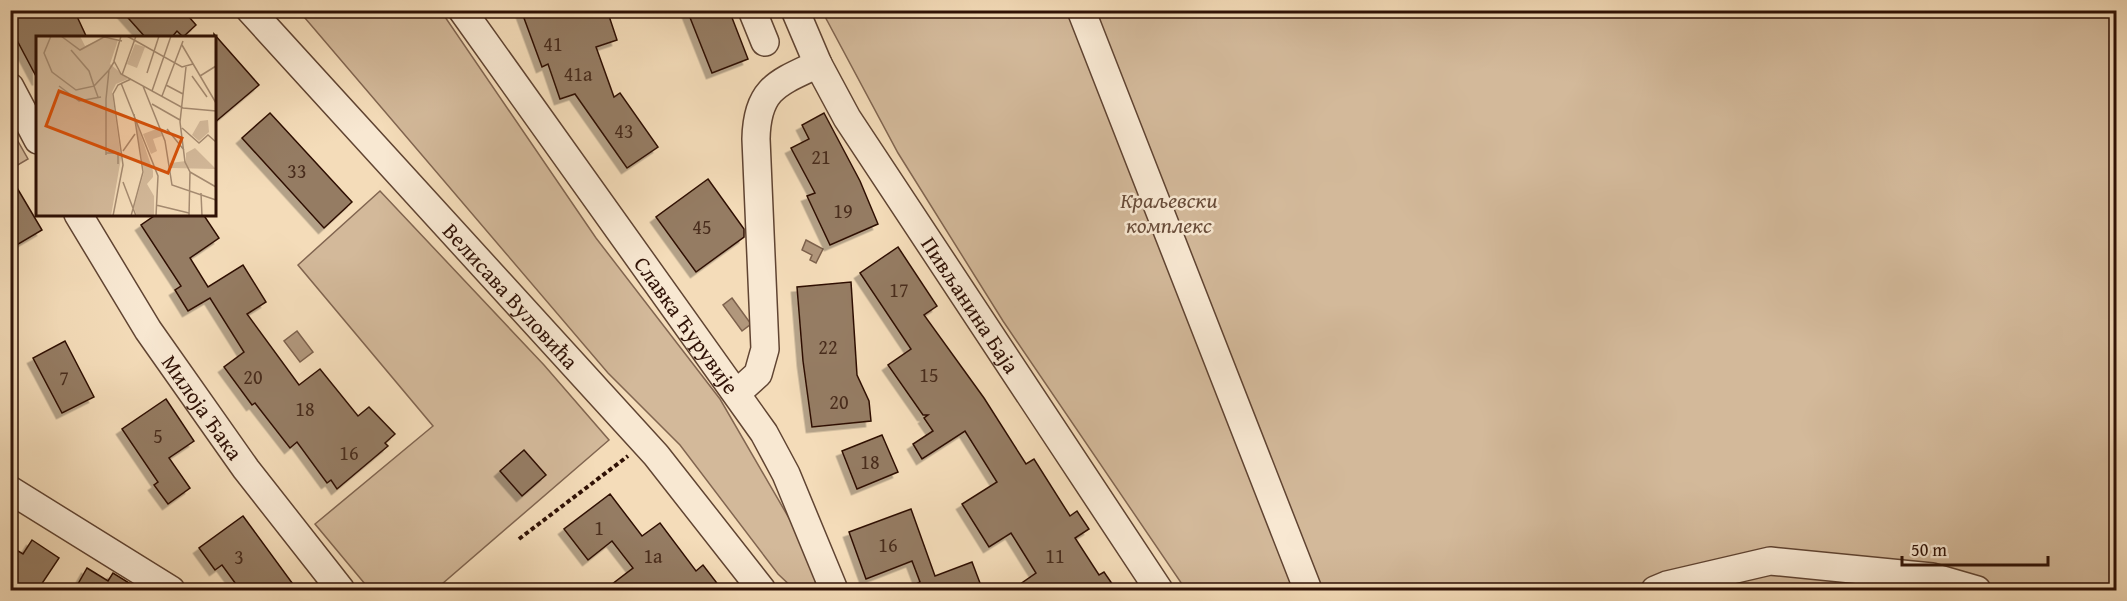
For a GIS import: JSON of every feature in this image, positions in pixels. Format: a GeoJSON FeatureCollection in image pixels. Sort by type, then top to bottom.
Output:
{"type":"FeatureCollection","features":[{"type":"Feature","properties":{"kind":"street","name":"Велисава Вуловића"},"geometry":{"type":"LineString","coordinates":[[250,10],[644,442],[690,496],[762,591]]}},
{"type":"Feature","properties":{"kind":"street","name":"Славка Ћурувије"},"geometry":{"type":"LineString","coordinates":[[462,10],[737,393],[758,374],[765,350],[756,139],[757,114],[768,91],[784,80],[818,64]]}},
{"type":"Feature","properties":{"kind":"street"},"geometry":{"type":"LineString","coordinates":[[752,10],[765,42]]}},
{"type":"Feature","properties":{"kind":"street","name":"Пивљанина Баја"},"geometry":{"type":"LineString","coordinates":[[795,10],[818,64],[843,112],[1159,591]]}},
{"type":"Feature","properties":{"kind":"street"},"geometry":{"type":"LineString","coordinates":[[1081,10],[1308,591]]}},
{"type":"Feature","properties":{"kind":"street"},"geometry":{"type":"LineString","coordinates":[[10,87],[36,136]]}},
{"type":"Feature","properties":{"kind":"street","name":"Милоја Ђака"},"geometry":{"type":"LineString","coordinates":[[79,216],[148,330],[246,469],[341,591]]}},
{"type":"Feature","properties":{"kind":"street"},"geometry":{"type":"LineString","coordinates":[[737,393],[777,456],[834,591]]}},
{"type":"Feature","properties":{"kind":"street"},"geometry":{"type":"LineString","coordinates":[[10,490],[171,591]]}},
{"type":"Feature","properties":{"kind":"street"},"geometry":{"type":"LineString","coordinates":[[1655,591],[1667,585],[1770,561],[1932,577],[1977,591]]}},
{"type":"Feature","properties":{"kind":"path"},"geometry":{"type":"LineString","coordinates":[[519,539],[644,442]]}},
{"type":"Feature","properties":{"kind":"green space"},"geometry":{"type":"Polygon","coordinates":[[[299,11],[441,11],[596,238],[720,399],[793,525],[824,590],[795,590],[778,574],[680,445],[608,373],[299,11]]]}},
{"type":"Feature","properties":{"kind":"green space","name":"Краљевски комплекс"},"geometry":{"type":"Polygon","coordinates":[[[822,11],[2116,11],[2116,590],[1186,590],[1003,321],[898,153],[822,11]]]}},
{"type":"Feature","properties":{"kind":"green space"},"geometry":{"type":"Polygon","coordinates":[[[11,129],[28,159],[10,169],[11,129]]]}},
{"type":"Feature","properties":{"kind":"green space"},"geometry":{"type":"Polygon","coordinates":[[[380,191],[544,365],[609,440],[435,590],[370,590],[315,524],[433,426],[298,265],[380,191]]]}},
{"type":"Feature","properties":{"kind":"shaded area"},"geometry":{"type":"Polygon","coordinates":[[[806,240],[823,249],[816,263],[810,260],[812,255],[802,250],[806,240]]]}},
{"type":"Feature","properties":{"kind":"shaded area"},"geometry":{"type":"Polygon","coordinates":[[[732,298],[751,324],[742,331],[723,305],[732,298]]]}},
{"type":"Feature","properties":{"kind":"shaded area"},"geometry":{"type":"Polygon","coordinates":[[[297,331],[313,352],[300,362],[284,341],[297,331]]]}},
{"type":"Feature","properties":{"kind":"building"},"geometry":{"type":"Polygon","coordinates":[[[10,10],[74,10],[86,36],[36,36],[36,76],[10,27],[10,10]]]}},
{"type":"Feature","properties":{"kind":"building"},"geometry":{"type":"Polygon","coordinates":[[[121,10],[183,10],[196,25],[184,36],[177,31],[173,36],[144,36],[121,10]]]}},
{"type":"Feature","properties":{"kind":"building"},"geometry":{"type":"Polygon","coordinates":[[[521,10],[607,10],[617,40],[596,47],[614,97],[620,93],[658,147],[627,168],[575,94],[560,99],[548,64],[542,67],[521,10]]]}},
{"type":"Feature","properties":{"kind":"building"},"geometry":{"type":"Polygon","coordinates":[[[687,10],[729,10],[748,59],[712,73],[687,10]]]}},
{"type":"Feature","properties":{"kind":"building"},"geometry":{"type":"Polygon","coordinates":[[[216,36],[259,85],[216,121],[216,36]]]}},
{"type":"Feature","properties":{"kind":"building"},"geometry":{"type":"Polygon","coordinates":[[[270,113],[352,202],[324,228],[242,138],[270,113]]]}},
{"type":"Feature","properties":{"kind":"building"},"geometry":{"type":"Polygon","coordinates":[[[824,113],[860,181],[878,224],[830,245],[807,196],[815,193],[791,148],[809,139],[802,125],[824,113]]]}},
{"type":"Feature","properties":{"kind":"building"},"geometry":{"type":"Polygon","coordinates":[[[10,176],[42,230],[10,249],[10,176]]]}},
{"type":"Feature","properties":{"kind":"building"},"geometry":{"type":"Polygon","coordinates":[[[708,179],[744,229],[744,237],[696,272],[656,217],[708,179]]]}},
{"type":"Feature","properties":{"kind":"building"},"geometry":{"type":"Polygon","coordinates":[[[154,216],[204,216],[219,238],[190,258],[208,287],[243,265],[266,302],[247,314],[299,385],[320,369],[358,416],[369,407],[395,434],[385,443],[388,446],[337,489],[331,480],[327,483],[297,442],[290,448],[255,403],[252,405],[224,367],[244,352],[210,298],[188,311],[175,290],[181,286],[141,225],[154,216]]]}},
{"type":"Feature","properties":{"kind":"building"},"geometry":{"type":"Polygon","coordinates":[[[898,247],[937,306],[924,315],[984,398],[1026,464],[1034,459],[1070,516],[1077,511],[1089,529],[1075,538],[1099,575],[1104,572],[1117,591],[1010,591],[1036,573],[1011,533],[989,547],[962,504],[997,482],[965,431],[922,459],[913,444],[933,431],[924,418],[928,415],[923,415],[888,365],[911,349],[860,273],[898,247]]]}},
{"type":"Feature","properties":{"kind":"building"},"geometry":{"type":"Polygon","coordinates":[[[851,282],[857,375],[869,401],[871,421],[812,427],[803,361],[797,287],[851,282]]]}},
{"type":"Feature","properties":{"kind":"building"},"geometry":{"type":"Polygon","coordinates":[[[65,341],[94,397],[62,413],[33,358],[65,341]]]}},
{"type":"Feature","properties":{"kind":"building"},"geometry":{"type":"Polygon","coordinates":[[[166,399],[194,441],[169,458],[190,488],[168,504],[154,485],[158,482],[122,429],[166,399]]]}},
{"type":"Feature","properties":{"kind":"building"},"geometry":{"type":"Polygon","coordinates":[[[882,435],[898,472],[857,489],[842,451],[882,435]]]}},
{"type":"Feature","properties":{"kind":"building"},"geometry":{"type":"Polygon","coordinates":[[[524,450],[546,475],[522,496],[500,471],[524,450]]]}},
{"type":"Feature","properties":{"kind":"building"},"geometry":{"type":"Polygon","coordinates":[[[610,494],[642,536],[660,523],[696,571],[703,565],[723,591],[603,591],[633,568],[612,541],[588,560],[564,529],[610,494]]]}},
{"type":"Feature","properties":{"kind":"building"},"geometry":{"type":"Polygon","coordinates":[[[911,509],[935,576],[972,562],[983,591],[902,591],[920,582],[912,561],[866,579],[849,532],[911,509]]]}},
{"type":"Feature","properties":{"kind":"building"},"geometry":{"type":"Polygon","coordinates":[[[243,516],[298,591],[241,591],[222,565],[215,570],[199,548],[243,516]]]}},
{"type":"Feature","properties":{"kind":"building"},"geometry":{"type":"Polygon","coordinates":[[[32,540],[59,558],[37,591],[26,591],[10,580],[10,546],[23,554],[32,540]]]}},
{"type":"Feature","properties":{"kind":"building"},"geometry":{"type":"Polygon","coordinates":[[[87,568],[108,581],[113,573],[142,591],[74,591],[87,568]]]}}]}
